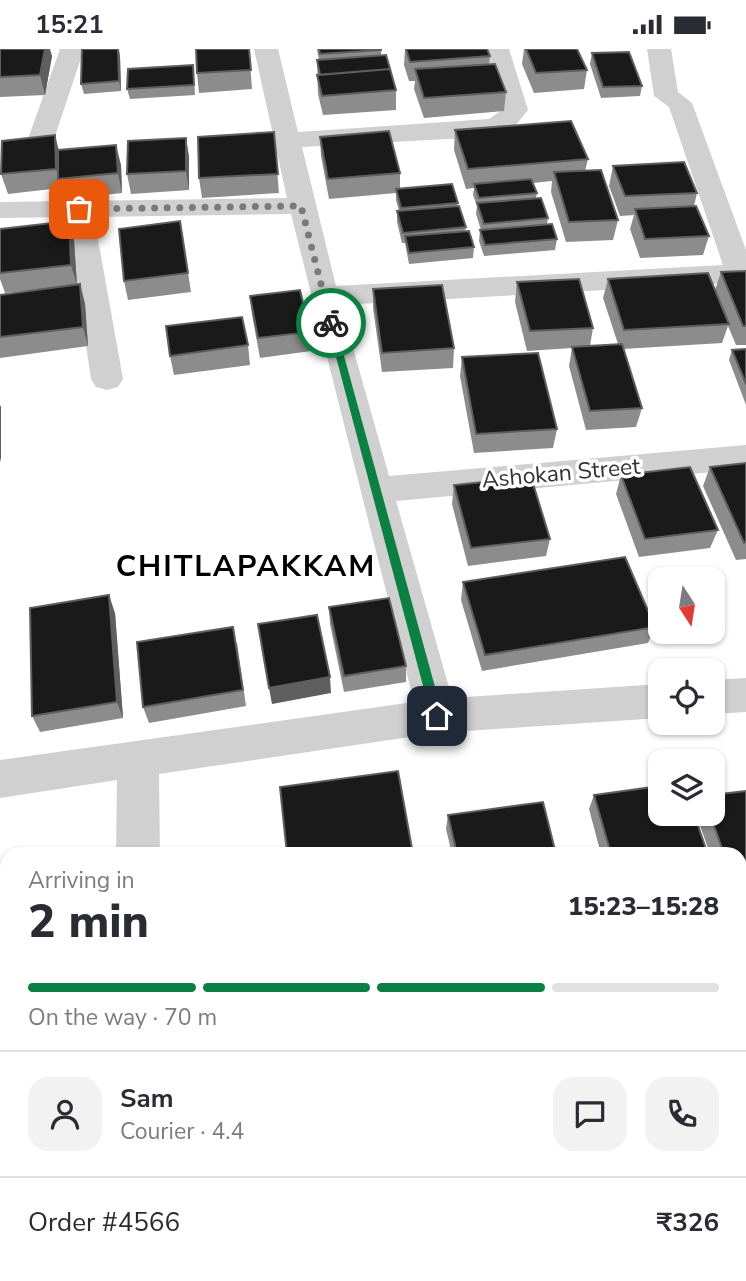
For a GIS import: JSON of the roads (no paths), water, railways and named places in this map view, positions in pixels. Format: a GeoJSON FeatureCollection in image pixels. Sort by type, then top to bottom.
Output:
{"type":"FeatureCollection","features":[{"type":"Feature","properties":{"kind":"street"},"geometry":{"type":"LineString","coordinates":[[41,139],[72,49]]}},
{"type":"Feature","properties":{"kind":"street"},"geometry":{"type":"LineString","coordinates":[[266,49],[324,296],[437,716]]}},
{"type":"Feature","properties":{"kind":"street"},"geometry":{"type":"LineString","coordinates":[[286,140],[484,129],[502,124],[512,117],[515,110],[497,49]]}},
{"type":"Feature","properties":{"kind":"street"},"geometry":{"type":"LineString","coordinates":[[324,296],[743,273],[680,103],[666,96],[659,49]]}},
{"type":"Feature","properties":{"kind":"street"},"geometry":{"type":"LineString","coordinates":[[0,210],[301,206]]}},
{"type":"Feature","properties":{"kind":"street"},"geometry":{"type":"LineString","coordinates":[[79,209],[107,379]]}},
{"type":"Feature","properties":{"kind":"street","name":"Ashokan Street"},"geometry":{"type":"LineString","coordinates":[[377,490],[746,457]]}},
{"type":"Feature","properties":{"kind":"street"},"geometry":{"type":"LineString","coordinates":[[725,696],[746,695]]}},
{"type":"Feature","properties":{"kind":"street"},"geometry":{"type":"LineString","coordinates":[[0,779],[437,716],[648,702]]}},
{"type":"Feature","properties":{"kind":"street"},"geometry":{"type":"LineString","coordinates":[[138,759],[138,847]]}},
{"type":"Feature","properties":{"kind":"district","name":"CHITLAPAKKAM"},"geometry":{"type":"Point","coordinates":[246,566]}}]}
